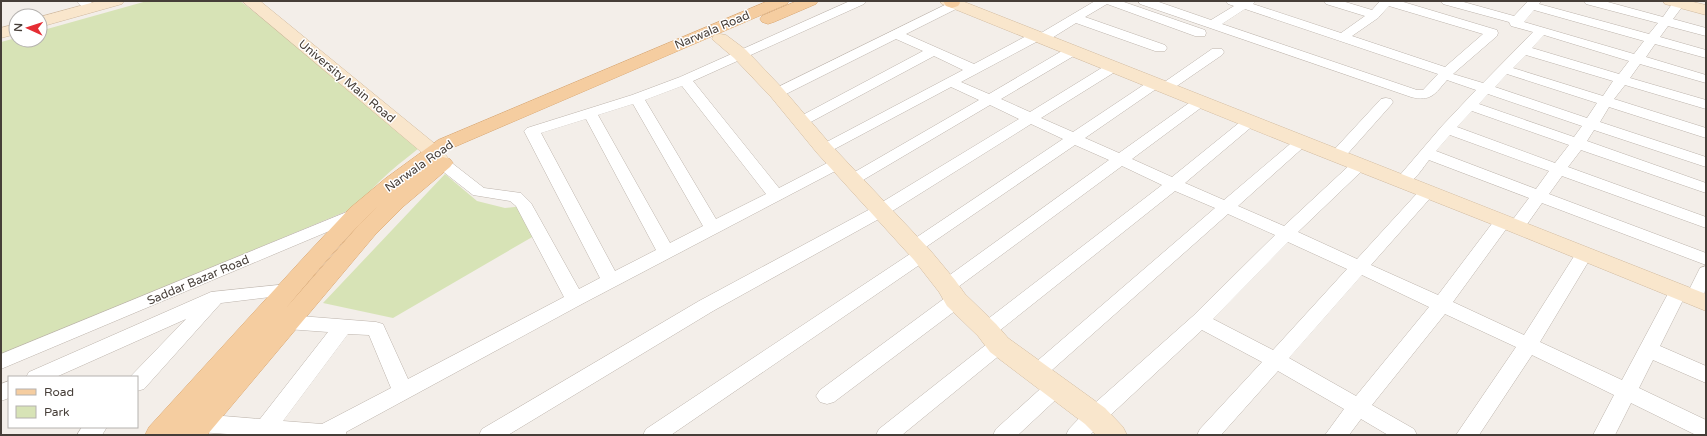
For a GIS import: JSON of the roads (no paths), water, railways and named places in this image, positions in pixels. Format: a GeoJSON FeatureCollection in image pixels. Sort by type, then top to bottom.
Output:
{"type":"FeatureCollection","features":[{"type":"Feature","properties":{"kind":"main road","name":"Narwala Road"},"geometry":{"type":"LineString","coordinates":[[195,429],[367,230],[438,158],[445,144],[781,1]]}},
{"type":"Feature","properties":{"kind":"main road","name":"Narwala Road"},"geometry":{"type":"LineString","coordinates":[[159,435],[358,213],[393,182],[438,158],[456,155],[499,134],[810,1]]}},
{"type":"Feature","properties":{"kind":"street"},"geometry":{"type":"LineString","coordinates":[[48,19],[87,4],[116,1]]}},
{"type":"Feature","properties":{"kind":"street","name":"University Main Road"},"geometry":{"type":"LineString","coordinates":[[250,1],[438,158]]}},
{"type":"Feature","properties":{"kind":"street"},"geometry":{"type":"LineString","coordinates":[[611,281],[532,131],[637,98],[685,80],[860,1]]}},
{"type":"Feature","properties":{"kind":"street"},"geometry":{"type":"LineString","coordinates":[[1079,1],[1100,4]]}},
{"type":"Feature","properties":{"kind":"street"},"geometry":{"type":"LineString","coordinates":[[1110,1],[1200,33]]}},
{"type":"Feature","properties":{"kind":"street"},"geometry":{"type":"LineString","coordinates":[[1144,1],[1416,94],[1427,94],[1446,73],[1492,33],[1387,1],[1374,14],[1343,37]]}},
{"type":"Feature","properties":{"kind":"street"},"geometry":{"type":"LineString","coordinates":[[1330,1],[1374,14]]}},
{"type":"Feature","properties":{"kind":"street"},"geometry":{"type":"LineString","coordinates":[[1447,1],[1518,21]]}},
{"type":"Feature","properties":{"kind":"street"},"geometry":{"type":"LineString","coordinates":[[1590,1],[1706,32]]}},
{"type":"Feature","properties":{"kind":"street"},"geometry":{"type":"LineString","coordinates":[[777,93],[897,34],[952,2],[1693,298]]}},
{"type":"Feature","properties":{"kind":"street"},"geometry":{"type":"LineString","coordinates":[[1213,24],[1242,2],[1446,73],[1486,89],[1706,162]]}},
{"type":"Feature","properties":{"kind":"street"},"geometry":{"type":"LineString","coordinates":[[1336,435],[1442,304],[1510,224],[1540,196],[1592,124],[1606,101],[1665,21],[1675,2],[1706,10]]}},
{"type":"Feature","properties":{"kind":"street"},"geometry":{"type":"LineString","coordinates":[[1706,54],[1531,3],[1515,23],[1706,79]]}},
{"type":"Feature","properties":{"kind":"street"},"geometry":{"type":"LineString","coordinates":[[838,164],[950,82],[1100,4]]}},
{"type":"Feature","properties":{"kind":"street"},"geometry":{"type":"LineString","coordinates":[[1075,18],[1160,48]]}},
{"type":"Feature","properties":{"kind":"street"},"geometry":{"type":"LineString","coordinates":[[1402,182],[1447,129],[1471,106],[1541,31]]}},
{"type":"Feature","properties":{"kind":"street"},"geometry":{"type":"LineString","coordinates":[[897,34],[973,69]]}},
{"type":"Feature","properties":{"kind":"street"},"geometry":{"type":"LineString","coordinates":[[720,39],[740,54],[777,93],[838,164],[918,251],[951,293],[993,337],[1036,373],[1095,416],[1113,435]]}},
{"type":"Feature","properties":{"kind":"street"},"geometry":{"type":"LineString","coordinates":[[1524,50],[1706,105]]}},
{"type":"Feature","properties":{"kind":"street"},"geometry":{"type":"LineString","coordinates":[[802,121],[933,51]]}},
{"type":"Feature","properties":{"kind":"street"},"geometry":{"type":"LineString","coordinates":[[325,433],[666,251],[838,164],[990,98],[1072,51]]}},
{"type":"Feature","properties":{"kind":"street"},"geometry":{"type":"LineString","coordinates":[[656,434],[918,251],[1074,138],[1217,52]]}},
{"type":"Feature","properties":{"kind":"street"},"geometry":{"type":"LineString","coordinates":[[490,435],[706,306],[880,211],[1113,67]]}},
{"type":"Feature","properties":{"kind":"street"},"geometry":{"type":"LineString","coordinates":[[1504,70],[1706,133]]}},
{"type":"Feature","properties":{"kind":"street"},"geometry":{"type":"LineString","coordinates":[[685,80],[776,195]]}},
{"type":"Feature","properties":{"kind":"street"},"geometry":{"type":"LineString","coordinates":[[950,82],[990,98],[1227,208],[1287,233],[1442,304],[1706,430]]}},
{"type":"Feature","properties":{"kind":"street"},"geometry":{"type":"LineString","coordinates":[[637,98],[713,228]]}},
{"type":"Feature","properties":{"kind":"street"},"geometry":{"type":"LineString","coordinates":[[827,396],[951,293],[1122,159],[1201,101]]}},
{"type":"Feature","properties":{"kind":"street"},"geometry":{"type":"LineString","coordinates":[[1337,156],[1386,102]]}},
{"type":"Feature","properties":{"kind":"street"},"geometry":{"type":"LineString","coordinates":[[1471,106],[1706,188]]}},
{"type":"Feature","properties":{"kind":"street"},"geometry":{"type":"LineString","coordinates":[[590,113],[666,251]]}},
{"type":"Feature","properties":{"kind":"street"},"geometry":{"type":"LineString","coordinates":[[887,435],[993,337],[1250,121]]}},
{"type":"Feature","properties":{"kind":"street"},"geometry":{"type":"LineString","coordinates":[[1447,129],[1706,223]]}},
{"type":"Feature","properties":{"kind":"street"},"geometry":{"type":"LineString","coordinates":[[1036,373],[1301,142]]}},
{"type":"Feature","properties":{"kind":"street"},"geometry":{"type":"LineString","coordinates":[[1426,153],[1706,259]]}},
{"type":"Feature","properties":{"kind":"street"},"geometry":{"type":"LineString","coordinates":[[438,158],[479,192],[515,197],[523,203],[575,299]]}},
{"type":"Feature","properties":{"kind":"street"},"geometry":{"type":"LineString","coordinates":[[1077,435],[1095,416],[1200,321],[1287,233],[1360,164]]}},
{"type":"Feature","properties":{"kind":"street"},"geometry":{"type":"LineString","coordinates":[[1208,435],[1427,192]]}},
{"type":"Feature","properties":{"kind":"street","name":"Saddar Bazar Road"},"geometry":{"type":"LineString","coordinates":[[1,362],[358,213],[396,201]]}},
{"type":"Feature","properties":{"kind":"street"},"geometry":{"type":"LineString","coordinates":[[1467,435],[1528,346],[1584,254]]}},
{"type":"Feature","properties":{"kind":"street"},"geometry":{"type":"LineString","coordinates":[[1604,435],[1649,350],[1693,298],[1706,272]]}},
{"type":"Feature","properties":{"kind":"street"},"geometry":{"type":"LineString","coordinates":[[38,376],[218,297],[245,293],[288,290]]}},
{"type":"Feature","properties":{"kind":"street"},"geometry":{"type":"LineString","coordinates":[[138,382],[218,297]]}},
{"type":"Feature","properties":{"kind":"street"},"geometry":{"type":"LineString","coordinates":[[1200,321],[1276,360],[1406,435]]}},
{"type":"Feature","properties":{"kind":"street"},"geometry":{"type":"LineString","coordinates":[[286,322],[376,329],[403,392]]}},
{"type":"Feature","properties":{"kind":"street"},"geometry":{"type":"LineString","coordinates":[[262,432],[343,326]]}},
{"type":"Feature","properties":{"kind":"street"},"geometry":{"type":"LineString","coordinates":[[1649,350],[1706,375]]}},
{"type":"Feature","properties":{"kind":"street"},"geometry":{"type":"LineString","coordinates":[[1004,435],[1056,387]]}},
{"type":"Feature","properties":{"kind":"street"},"geometry":{"type":"LineString","coordinates":[[195,429],[346,435]]}}]}
